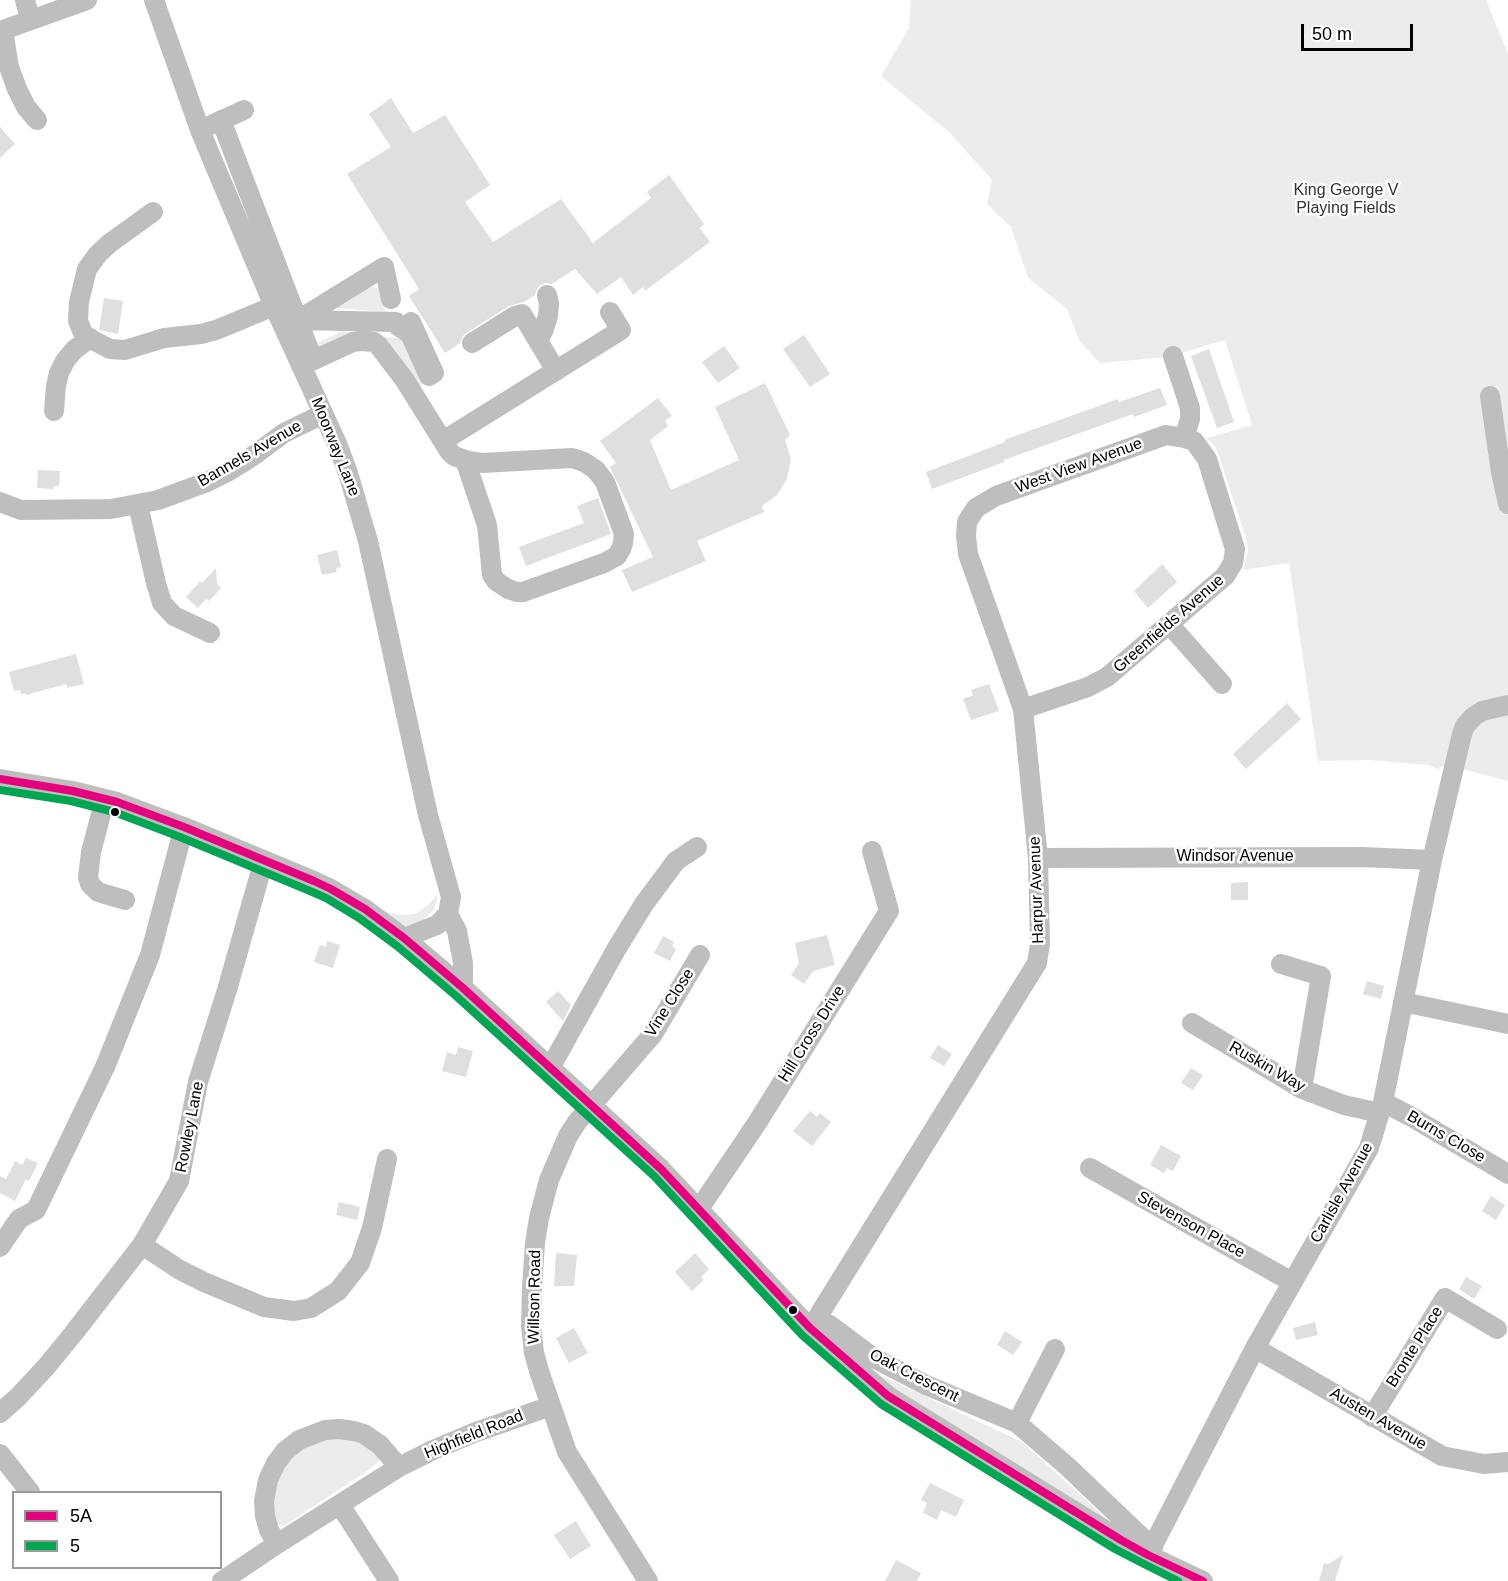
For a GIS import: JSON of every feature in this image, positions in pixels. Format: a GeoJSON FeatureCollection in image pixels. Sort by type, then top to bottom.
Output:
{"type":"FeatureCollection","features":[{"type":"Feature","properties":{"kind":"street"},"geometry":{"type":"LineString","coordinates":[[37,120],[26,107],[17,89],[9,67],[2,30],[28,10],[87,0]]}},
{"type":"Feature","properties":{"kind":"street","name":"Moorway Lane"},"geometry":{"type":"LineString","coordinates":[[154,0],[200,130],[274,306],[307,363],[323,414],[348,473],[368,541],[428,815],[450,897],[448,914],[457,931],[463,963],[463,988]]}},
{"type":"Feature","properties":{"kind":"street"},"geometry":{"type":"LineString","coordinates":[[200,130],[244,110]]}},
{"type":"Feature","properties":{"kind":"street"},"geometry":{"type":"LineString","coordinates":[[222,120],[298,320],[307,363],[353,342],[374,342],[404,379],[454,456],[465,460],[490,463],[572,458],[584,462],[596,470],[605,482],[624,534],[624,543],[617,556],[523,592],[508,589],[496,581],[492,575],[487,525],[465,460]]}},
{"type":"Feature","properties":{"kind":"street"},"geometry":{"type":"LineString","coordinates":[[153,212],[110,243],[87,269],[79,302],[78,321],[83,333],[111,349],[125,350],[164,338],[216,330],[274,306]]}},
{"type":"Feature","properties":{"kind":"street"},"geometry":{"type":"LineString","coordinates":[[298,320],[384,267],[391,299]]}},
{"type":"Feature","properties":{"kind":"street"},"geometry":{"type":"LineString","coordinates":[[538,341],[548,316],[547,295]]}},
{"type":"Feature","properties":{"kind":"street"},"geometry":{"type":"LineString","coordinates":[[443,441],[621,330],[610,312]]}},
{"type":"Feature","properties":{"kind":"street"},"geometry":{"type":"LineString","coordinates":[[472,343],[522,314],[555,371]]}},
{"type":"Feature","properties":{"kind":"street"},"geometry":{"type":"LineString","coordinates":[[298,320],[396,322],[398,327],[410,334],[429,376],[434,373],[411,322]]}},
{"type":"Feature","properties":{"kind":"street"},"geometry":{"type":"LineString","coordinates":[[54,411],[59,373],[74,350],[90,338]]}},
{"type":"Feature","properties":{"kind":"street"},"geometry":{"type":"LineString","coordinates":[[1173,356],[1190,408],[1190,419],[1184,438]]}},
{"type":"Feature","properties":{"kind":"street"},"geometry":{"type":"LineString","coordinates":[[1490,396],[1508,504]]}},
{"type":"Feature","properties":{"kind":"street","name":"Bannels Avenue"},"geometry":{"type":"LineString","coordinates":[[0,502],[21,510],[111,509],[138,505],[207,482],[246,460],[284,433],[323,414]]}},
{"type":"Feature","properties":{"kind":"street","name":"West View Avenue"},"geometry":{"type":"LineString","coordinates":[[976,508],[996,496],[1166,435],[1184,438]]}},
{"type":"Feature","properties":{"kind":"street","name":"Greenfields Avenue"},"geometry":{"type":"LineString","coordinates":[[1023,709],[1088,687],[1107,677],[1225,576],[1233,563],[1235,549],[1207,459],[1194,441],[1184,438]]}},
{"type":"Feature","properties":{"kind":"street"},"geometry":{"type":"LineString","coordinates":[[138,505],[162,603],[174,616],[211,634]]}},
{"type":"Feature","properties":{"kind":"street","name":"Harpur Avenue"},"geometry":{"type":"LineString","coordinates":[[814,1323],[1037,963],[1040,944],[1038,858],[1023,709],[968,554],[966,536],[968,522],[976,508]]}},
{"type":"Feature","properties":{"kind":"street"},"geometry":{"type":"LineString","coordinates":[[1169,624],[1222,684]]}},
{"type":"Feature","properties":{"kind":"street","name":"Carlisle Avenue"},"geometry":{"type":"LineString","coordinates":[[1151,1551],[1255,1348],[1369,1148],[1381,1108],[1432,860],[1462,734],[1473,717],[1482,711],[1508,705]]}},
{"type":"Feature","properties":{"kind":"street"},"geometry":{"type":"LineString","coordinates":[[0,778],[73,791],[117,802],[264,860],[331,889],[365,909],[404,938],[463,988],[661,1169],[874,1384],[896,1401],[979,1453],[1203,1581]]}},
{"type":"Feature","properties":{"kind":"street"},"geometry":{"type":"LineString","coordinates":[[105,799],[87,877],[98,892],[125,900]]}},
{"type":"Feature","properties":{"kind":"street"},"geometry":{"type":"LineString","coordinates":[[0,1247],[19,1219],[36,1210],[105,1067],[150,955],[184,827]]}},
{"type":"Feature","properties":{"kind":"street"},"geometry":{"type":"LineString","coordinates":[[550,1068],[616,948],[644,904],[676,861],[697,847]]}},
{"type":"Feature","properties":{"kind":"street","name":"Hill Cross Drive"},"geometry":{"type":"LineString","coordinates":[[699,1209],[757,1123],[890,911],[872,851]]}},
{"type":"Feature","properties":{"kind":"street","name":"Windsor Avenue"},"geometry":{"type":"LineString","coordinates":[[1038,858],[1362,857],[1432,860]]}},
{"type":"Feature","properties":{"kind":"street","name":"Rowley Lane"},"geometry":{"type":"LineString","coordinates":[[0,1413],[46,1367],[142,1245],[179,1181],[198,1082],[228,990],[264,860]]}},
{"type":"Feature","properties":{"kind":"street"},"geometry":{"type":"LineString","coordinates":[[404,938],[437,925],[448,914]]}},
{"type":"Feature","properties":{"kind":"street","name":"Vine Close"},"geometry":{"type":"LineString","coordinates":[[591,1106],[653,1034],[700,955]]}},
{"type":"Feature","properties":{"kind":"street"},"geometry":{"type":"LineString","coordinates":[[1281,964],[1321,976],[1302,1089]]}},
{"type":"Feature","properties":{"kind":"street"},"geometry":{"type":"LineString","coordinates":[[1403,1002],[1508,1024]]}},
{"type":"Feature","properties":{"kind":"street","name":"Ruskin Way"},"geometry":{"type":"LineString","coordinates":[[1192,1023],[1302,1089],[1344,1105],[1381,1108]]}},
{"type":"Feature","properties":{"kind":"street","name":"Willson Road"},"geometry":{"type":"LineString","coordinates":[[591,1106],[568,1136],[549,1180],[538,1218],[532,1287],[531,1326],[534,1353],[567,1452],[648,1581]]}},
{"type":"Feature","properties":{"kind":"street","name":"Burns Close"},"geometry":{"type":"LineString","coordinates":[[1381,1108],[1410,1116],[1508,1174]]}},
{"type":"Feature","properties":{"kind":"street"},"geometry":{"type":"LineString","coordinates":[[142,1245],[180,1270],[253,1303],[264,1307],[294,1311],[311,1308],[338,1291],[360,1263],[372,1228],[387,1159]]}},
{"type":"Feature","properties":{"kind":"street","name":"Stevenson Place"},"geometry":{"type":"LineString","coordinates":[[1090,1168],[1292,1282]]}},
{"type":"Feature","properties":{"kind":"street","name":"Bronte Place"},"geometry":{"type":"LineString","coordinates":[[1372,1416],[1445,1298],[1497,1329]]}},
{"type":"Feature","properties":{"kind":"street","name":"Oak Crescent"},"geometry":{"type":"LineString","coordinates":[[814,1323],[831,1326],[874,1358],[926,1385],[1017,1423],[1068,1467],[1151,1551]]}},
{"type":"Feature","properties":{"kind":"street","name":"Austen Avenue"},"geometry":{"type":"LineString","coordinates":[[1255,1348],[1442,1456],[1484,1464],[1508,1462]]}},
{"type":"Feature","properties":{"kind":"street"},"geometry":{"type":"LineString","coordinates":[[1017,1423],[1055,1349]]}},
{"type":"Feature","properties":{"kind":"street","name":"Highfield Road"},"geometry":{"type":"LineString","coordinates":[[222,1581],[399,1467],[476,1432],[551,1406]]}},
{"type":"Feature","properties":{"kind":"street"},"geometry":{"type":"LineString","coordinates":[[277,1544],[269,1530],[265,1516],[264,1501],[268,1480],[285,1451],[299,1440],[325,1431],[354,1431],[364,1434],[380,1445],[399,1467]]}},
{"type":"Feature","properties":{"kind":"street"},"geometry":{"type":"LineString","coordinates":[[0,1454],[29,1491]]}},
{"type":"Feature","properties":{"kind":"street"},"geometry":{"type":"LineString","coordinates":[[340,1504],[389,1581]]}},
{"type":"Feature","properties":{"kind":"green space","name":"King George V Playing Fields"},"geometry":{"type":"Polygon","coordinates":[[[911,0],[1486,0],[1508,54],[1508,781],[1448,763],[1438,769],[1428,765],[1369,760],[1318,761],[1289,563],[1243,570],[1248,551],[1247,541],[1215,446],[1207,438],[1252,425],[1225,340],[1168,357],[1100,363],[1080,342],[1067,309],[1028,278],[1011,227],[987,204],[992,180],[950,133],[881,76],[909,28],[911,0]]]}},
{"type":"Feature","properties":{"kind":"green space"},"geometry":{"type":"Polygon","coordinates":[[[368,282],[371,287],[383,288],[385,312],[338,308],[335,305],[368,282]]]}},
{"type":"Feature","properties":{"kind":"green space"},"geometry":{"type":"Polygon","coordinates":[[[343,331],[410,340],[426,382],[415,389],[377,341],[315,350],[317,343],[343,331]]]}},
{"type":"Feature","properties":{"kind":"green space"},"geometry":{"type":"Polygon","coordinates":[[[438,894],[434,910],[419,924],[404,927],[376,910],[401,915],[415,914],[438,894]]]}},
{"type":"Feature","properties":{"kind":"green space"},"geometry":{"type":"Polygon","coordinates":[[[876,1373],[1022,1442],[1117,1528],[897,1396],[876,1373]]]}},
{"type":"Feature","properties":{"kind":"green space"},"geometry":{"type":"Polygon","coordinates":[[[326,1439],[356,1440],[379,1455],[379,1461],[366,1472],[283,1526],[274,1521],[272,1496],[281,1470],[295,1453],[326,1439]]]}},
{"type":"Feature","properties":{"kind":"building"},"geometry":{"type":"Polygon","coordinates":[[[391,98],[413,133],[445,115],[490,185],[465,202],[493,242],[561,199],[593,243],[651,198],[647,192],[669,175],[704,224],[700,228],[710,242],[645,291],[643,287],[633,295],[621,277],[597,294],[575,269],[552,284],[545,283],[539,286],[535,295],[524,302],[509,306],[466,333],[460,343],[445,353],[409,296],[419,289],[347,174],[391,147],[369,114],[391,98]]]}},
{"type":"Feature","properties":{"kind":"building"},"geometry":{"type":"Polygon","coordinates":[[[0,127],[15,144],[0,158],[0,127]]]}},
{"type":"Feature","properties":{"kind":"building"},"geometry":{"type":"Polygon","coordinates":[[[104,298],[123,301],[118,334],[99,330],[104,298]]]}},
{"type":"Feature","properties":{"kind":"building"},"geometry":{"type":"Polygon","coordinates":[[[804,335],[830,374],[810,387],[783,349],[804,335]]]}},
{"type":"Feature","properties":{"kind":"building"},"geometry":{"type":"Polygon","coordinates":[[[724,346],[740,368],[718,383],[702,362],[724,346]]]}},
{"type":"Feature","properties":{"kind":"building"},"geometry":{"type":"Polygon","coordinates":[[[1209,349],[1234,422],[1217,428],[1191,356],[1209,349]]]}},
{"type":"Feature","properties":{"kind":"building"},"geometry":{"type":"Polygon","coordinates":[[[765,383],[790,435],[785,440],[791,459],[787,479],[777,495],[762,506],[764,512],[697,541],[706,561],[632,592],[622,570],[653,557],[610,467],[616,463],[600,441],[658,398],[672,416],[665,421],[668,426],[650,440],[671,490],[739,460],[715,407],[765,383]]]}},
{"type":"Feature","properties":{"kind":"building"},"geometry":{"type":"Polygon","coordinates":[[[1160,388],[1167,405],[1134,417],[1133,414],[1004,460],[1004,462],[932,489],[926,472],[1005,442],[1004,440],[1118,399],[1119,402],[1160,388]]]}},
{"type":"Feature","properties":{"kind":"building"},"geometry":{"type":"Polygon","coordinates":[[[38,470],[60,471],[59,486],[54,486],[53,489],[37,488],[38,470]]]}},
{"type":"Feature","properties":{"kind":"building"},"geometry":{"type":"Polygon","coordinates":[[[598,498],[611,534],[526,566],[519,547],[584,523],[577,506],[598,498]]]}},
{"type":"Feature","properties":{"kind":"building"},"geometry":{"type":"Polygon","coordinates":[[[337,550],[341,567],[336,568],[337,572],[322,575],[317,555],[337,550]]]}},
{"type":"Feature","properties":{"kind":"building"},"geometry":{"type":"Polygon","coordinates":[[[1162,564],[1177,582],[1148,608],[1134,591],[1162,564]]]}},
{"type":"Feature","properties":{"kind":"building"},"geometry":{"type":"Polygon","coordinates":[[[216,568],[217,584],[221,588],[209,601],[206,599],[198,608],[186,597],[216,568]]]}},
{"type":"Feature","properties":{"kind":"building"},"geometry":{"type":"Polygon","coordinates":[[[76,654],[84,684],[67,688],[66,684],[26,695],[21,694],[20,690],[14,691],[9,672],[76,654]]]}},
{"type":"Feature","properties":{"kind":"building"},"geometry":{"type":"Polygon","coordinates":[[[989,684],[999,711],[971,720],[963,699],[973,695],[971,690],[989,684]]]}},
{"type":"Feature","properties":{"kind":"building"},"geometry":{"type":"Polygon","coordinates":[[[1287,703],[1301,719],[1246,769],[1233,754],[1287,703]]]}},
{"type":"Feature","properties":{"kind":"building"},"geometry":{"type":"Polygon","coordinates":[[[1248,882],[1248,900],[1231,900],[1231,883],[1248,882]]]}},
{"type":"Feature","properties":{"kind":"building"},"geometry":{"type":"Polygon","coordinates":[[[827,935],[835,965],[813,971],[804,984],[791,975],[799,963],[795,943],[827,935]]]}},
{"type":"Feature","properties":{"kind":"building"},"geometry":{"type":"Polygon","coordinates":[[[663,936],[674,942],[672,946],[676,949],[670,961],[654,953],[663,936]]]}},
{"type":"Feature","properties":{"kind":"building"},"geometry":{"type":"Polygon","coordinates":[[[327,941],[340,945],[333,968],[314,962],[320,945],[326,947],[327,941]]]}},
{"type":"Feature","properties":{"kind":"building"},"geometry":{"type":"Polygon","coordinates":[[[1367,981],[1384,986],[1381,999],[1363,994],[1367,981]]]}},
{"type":"Feature","properties":{"kind":"building"},"geometry":{"type":"Polygon","coordinates":[[[558,991],[571,1005],[563,1021],[546,1002],[558,991]]]}},
{"type":"Feature","properties":{"kind":"building"},"geometry":{"type":"Polygon","coordinates":[[[938,1045],[952,1054],[944,1066],[930,1058],[938,1045]]]}},
{"type":"Feature","properties":{"kind":"building"},"geometry":{"type":"Polygon","coordinates":[[[458,1047],[473,1051],[466,1077],[442,1071],[447,1052],[456,1055],[458,1047]]]}},
{"type":"Feature","properties":{"kind":"building"},"geometry":{"type":"Polygon","coordinates":[[[1191,1068],[1203,1075],[1193,1090],[1181,1083],[1191,1068]]]}},
{"type":"Feature","properties":{"kind":"building"},"geometry":{"type":"Polygon","coordinates":[[[810,1111],[817,1117],[820,1113],[831,1122],[812,1146],[793,1131],[810,1111]]]}},
{"type":"Feature","properties":{"kind":"building"},"geometry":{"type":"Polygon","coordinates":[[[1161,1145],[1181,1156],[1173,1171],[1167,1168],[1164,1173],[1150,1165],[1161,1145]]]}},
{"type":"Feature","properties":{"kind":"building"},"geometry":{"type":"Polygon","coordinates":[[[26,1158],[38,1163],[29,1181],[26,1179],[15,1201],[0,1193],[0,1176],[6,1179],[15,1161],[22,1165],[26,1158]]]}},
{"type":"Feature","properties":{"kind":"building"},"geometry":{"type":"Polygon","coordinates":[[[1491,1196],[1505,1205],[1496,1220],[1482,1211],[1491,1196]]]}},
{"type":"Feature","properties":{"kind":"building"},"geometry":{"type":"Polygon","coordinates":[[[339,1202],[360,1207],[357,1220],[336,1215],[339,1202]]]}},
{"type":"Feature","properties":{"kind":"building"},"geometry":{"type":"Polygon","coordinates":[[[556,1253],[577,1255],[574,1286],[554,1286],[556,1253]]]}},
{"type":"Feature","properties":{"kind":"building"},"geometry":{"type":"Polygon","coordinates":[[[695,1253],[709,1269],[701,1277],[704,1280],[692,1291],[675,1272],[695,1253]]]}},
{"type":"Feature","properties":{"kind":"building"},"geometry":{"type":"Polygon","coordinates":[[[1466,1277],[1482,1286],[1474,1299],[1459,1289],[1466,1277]]]}},
{"type":"Feature","properties":{"kind":"building"},"geometry":{"type":"Polygon","coordinates":[[[1315,1322],[1318,1335],[1296,1340],[1293,1328],[1315,1322]]]}},
{"type":"Feature","properties":{"kind":"building"},"geometry":{"type":"Polygon","coordinates":[[[574,1328],[588,1353],[569,1363],[556,1338],[574,1328]]]}},
{"type":"Feature","properties":{"kind":"building"},"geometry":{"type":"Polygon","coordinates":[[[1005,1331],[1022,1342],[1013,1355],[997,1345],[1005,1331]]]}},
{"type":"Feature","properties":{"kind":"building"},"geometry":{"type":"Polygon","coordinates":[[[930,1483],[964,1500],[956,1517],[941,1510],[937,1520],[923,1513],[927,1503],[921,1500],[930,1483]]]}},
{"type":"Feature","properties":{"kind":"building"},"geometry":{"type":"Polygon","coordinates":[[[576,1521],[591,1546],[570,1559],[554,1535],[576,1521]]]}},
{"type":"Feature","properties":{"kind":"building"},"geometry":{"type":"Polygon","coordinates":[[[1343,1555],[1335,1581],[1319,1581],[1324,1563],[1328,1564],[1343,1555]]]}},
{"type":"Feature","properties":{"kind":"building"},"geometry":{"type":"Polygon","coordinates":[[[896,1560],[921,1573],[917,1581],[885,1581],[896,1560]]]}},
{"type":"Feature","properties":{"kind":"transit line","name":"5A"},"geometry":{"type":"LineString","coordinates":[[0,779],[73,791],[117,802],[314,881],[365,909],[404,938],[463,988],[661,1169],[810,1328],[888,1396],[1121,1540],[1203,1581]]}},
{"type":"Feature","properties":{"kind":"transit line","name":"5"},"geometry":{"type":"LineString","coordinates":[[0,790],[71,801],[114,812],[310,891],[359,918],[397,946],[456,996],[654,1176],[802,1335],[881,1404],[1115,1549],[1178,1581]]}}]}
